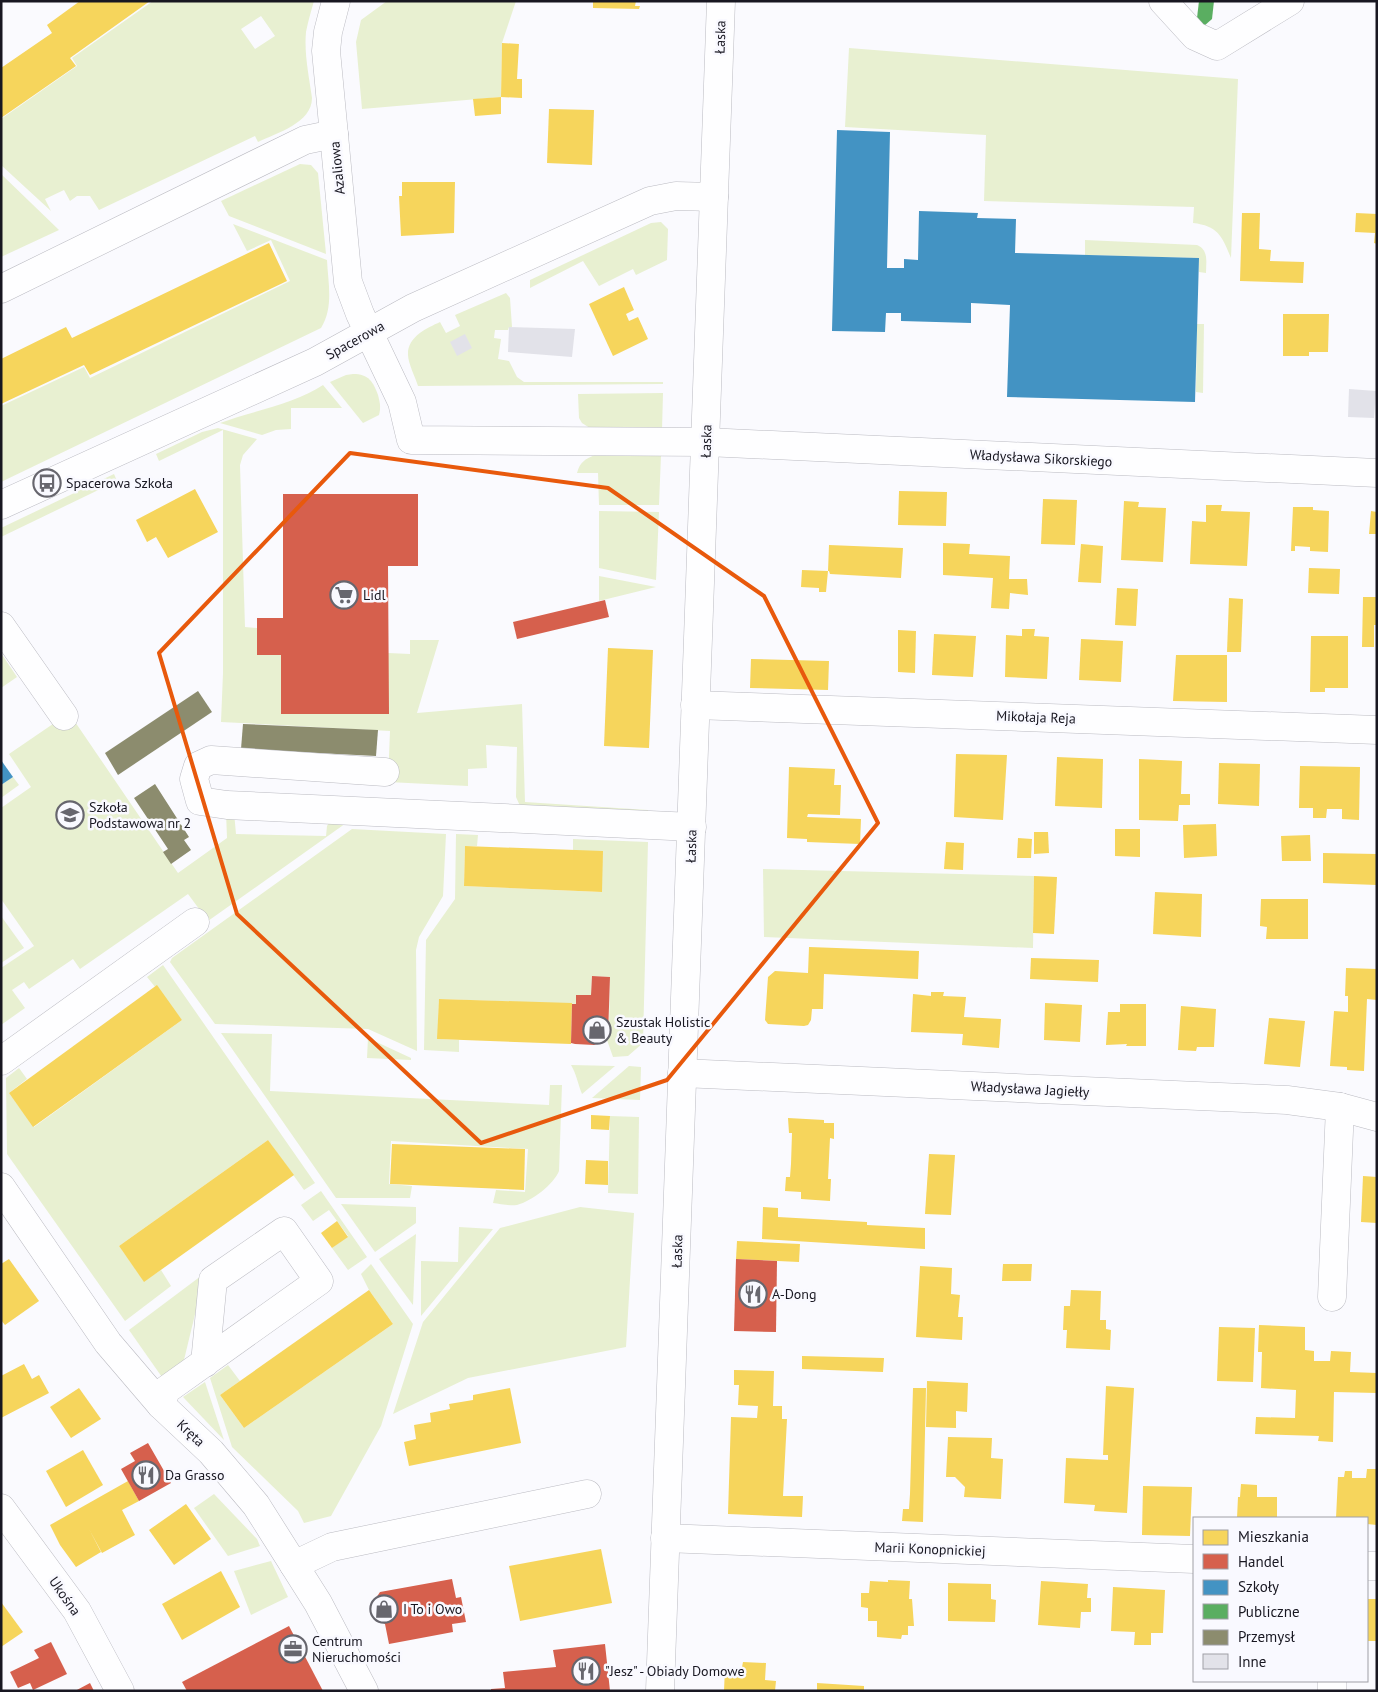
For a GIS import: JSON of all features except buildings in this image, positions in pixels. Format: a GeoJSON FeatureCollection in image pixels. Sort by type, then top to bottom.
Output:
{"type":"FeatureCollection","features":[{"type":"Feature","properties":{"kind":"street","name":"Azaliowa"},"geometry":{"type":"LineString","coordinates":[[336,1],[328,32],[326,51],[348,282],[352,295],[402,402],[411,440],[706,442]]}},
{"type":"Feature","properties":{"kind":"street","name":"Łaska"},"geometry":{"type":"LineString","coordinates":[[660,1691],[722,1]]}},
{"type":"Feature","properties":{"kind":"street"},"geometry":{"type":"LineString","coordinates":[[1163,1],[1195,36],[1216,46],[1290,1]]}},
{"type":"Feature","properties":{"kind":"street"},"geometry":{"type":"LineString","coordinates":[[1,289],[305,140],[334,134]]}},
{"type":"Feature","properties":{"kind":"street","name":"Spacerowa"},"geometry":{"type":"LineString","coordinates":[[1,505],[315,362],[413,308],[650,201],[676,196],[714,197]]}},
{"type":"Feature","properties":{"kind":"street","name":"Władysława Sikorskiego"},"geometry":{"type":"LineString","coordinates":[[706,442],[1377,473]]}},
{"type":"Feature","properties":{"kind":"street"},"geometry":{"type":"LineString","coordinates":[[1,626],[64,716]]}},
{"type":"Feature","properties":{"kind":"street","name":"Mikołaja Reja"},"geometry":{"type":"LineString","coordinates":[[695,705],[1377,730]]}},
{"type":"Feature","properties":{"kind":"street"},"geometry":{"type":"LineString","coordinates":[[385,772],[211,760],[198,766],[194,779],[200,801],[227,806],[692,827]]}},
{"type":"Feature","properties":{"kind":"street"},"geometry":{"type":"LineString","coordinates":[[1,1062],[195,922]]}},
{"type":"Feature","properties":{"kind":"street","name":"Władysława Jagiełły"},"geometry":{"type":"LineString","coordinates":[[682,1073],[1287,1100],[1340,1107],[1377,1117]]}},
{"type":"Feature","properties":{"kind":"street"},"geometry":{"type":"LineString","coordinates":[[1332,1297],[1340,1107]]}},
{"type":"Feature","properties":{"kind":"street","name":"Kręta"},"geometry":{"type":"LineString","coordinates":[[1,1187],[11,1222],[108,1343],[161,1405],[211,1452],[256,1505],[318,1603],[364,1691]]}},
{"type":"Feature","properties":{"kind":"street"},"geometry":{"type":"LineString","coordinates":[[161,1405],[166,1390],[319,1281],[284,1231],[213,1280],[205,1362]]}},
{"type":"Feature","properties":{"kind":"street"},"geometry":{"type":"LineString","coordinates":[[294,1566],[332,1547],[587,1494]]}},
{"type":"Feature","properties":{"kind":"street","name":"Ukośna"},"geometry":{"type":"LineString","coordinates":[[1,1508],[77,1611],[120,1691]]}},
{"type":"Feature","properties":{"kind":"street","name":"Marii Konopnickiej"},"geometry":{"type":"LineString","coordinates":[[665,1538],[1193,1559]]}},
{"type":"Feature","properties":{"kind":"highlighted area"},"geometry":{"type":"Polygon","coordinates":[[[350,453],[608,488],[764,596],[878,823],[667,1080],[481,1143],[237,914],[159,653],[350,453]]]}},
{"type":"Feature","properties":{"kind":"green space"},"geometry":{"type":"Polygon","coordinates":[[[153,1],[314,1],[306,32],[307,65],[312,98],[310,107],[300,121],[258,142],[255,136],[99,210],[90,196],[77,196],[70,201],[64,190],[45,199],[51,211],[1,165],[1,119],[77,66],[72,58],[153,1]],[[261,16],[241,29],[255,49],[275,36],[261,16]]]}},
{"type":"Feature","properties":{"kind":"green space"},"geometry":{"type":"Polygon","coordinates":[[[387,1],[516,1],[502,43],[501,97],[362,109],[356,42],[361,20],[387,1]]]}},
{"type":"Feature","properties":{"kind":"green space"},"geometry":{"type":"Polygon","coordinates":[[[849,48],[1238,79],[1231,258],[1218,233],[1201,224],[1193,223],[1194,207],[984,201],[986,135],[845,127],[849,48]]]}},
{"type":"Feature","properties":{"kind":"green space"},"geometry":{"type":"Polygon","coordinates":[[[300,164],[311,165],[318,173],[326,254],[229,216],[221,201],[300,164]]]}},
{"type":"Feature","properties":{"kind":"green space"},"geometry":{"type":"Polygon","coordinates":[[[1,174],[59,230],[1,257],[1,174]]]}},
{"type":"Feature","properties":{"kind":"green space"},"geometry":{"type":"Polygon","coordinates":[[[661,222],[668,229],[667,260],[636,275],[633,269],[599,286],[583,261],[530,288],[530,280],[651,223],[661,222]]]}},
{"type":"Feature","properties":{"kind":"green space"},"geometry":{"type":"Polygon","coordinates":[[[233,224],[327,260],[329,303],[328,312],[321,328],[1,482],[1,406],[84,367],[90,378],[290,281],[271,240],[247,251],[233,224]]]}},
{"type":"Feature","properties":{"kind":"green space"},"geometry":{"type":"Polygon","coordinates":[[[1085,240],[1197,245],[1205,253],[1206,273],[1199,272],[1199,258],[1085,255],[1085,240]]]}},
{"type":"Feature","properties":{"kind":"green space"},"geometry":{"type":"Polygon","coordinates":[[[506,293],[510,298],[512,327],[509,327],[508,330],[495,330],[494,338],[501,339],[498,359],[509,361],[517,377],[524,382],[663,382],[663,384],[418,386],[408,358],[409,349],[414,338],[424,330],[440,322],[446,333],[460,326],[455,315],[506,293]]]}},
{"type":"Feature","properties":{"kind":"green space"},"geometry":{"type":"Polygon","coordinates":[[[1197,324],[1204,324],[1203,393],[1196,392],[1197,324]]]}},
{"type":"Feature","properties":{"kind":"green space"},"geometry":{"type":"Polygon","coordinates":[[[353,374],[367,377],[378,395],[379,415],[363,423],[330,382],[353,374]]]}},
{"type":"Feature","properties":{"kind":"green space"},"geometry":{"type":"Polygon","coordinates":[[[323,385],[342,408],[291,408],[291,429],[276,430],[262,435],[220,423],[287,402],[323,385]]]}},
{"type":"Feature","properties":{"kind":"green space"},"geometry":{"type":"Polygon","coordinates":[[[663,393],[662,430],[593,430],[582,423],[579,418],[578,394],[663,393]]]}},
{"type":"Feature","properties":{"kind":"green space"},"geometry":{"type":"Polygon","coordinates":[[[218,428],[257,439],[243,455],[240,465],[245,627],[388,653],[410,654],[410,640],[439,640],[417,713],[522,704],[525,802],[648,810],[648,818],[520,806],[516,797],[517,747],[486,745],[487,768],[468,769],[468,786],[388,782],[390,731],[221,722],[223,673],[223,430],[159,461],[156,454],[202,432],[218,428]]]}},
{"type":"Feature","properties":{"kind":"green space"},"geometry":{"type":"Polygon","coordinates":[[[595,455],[661,455],[659,505],[599,505],[598,473],[577,473],[583,461],[595,455]]]}},
{"type":"Feature","properties":{"kind":"green space"},"geometry":{"type":"Polygon","coordinates":[[[114,474],[117,481],[1,537],[1,528],[114,474]]]}},
{"type":"Feature","properties":{"kind":"green space"},"geometry":{"type":"Polygon","coordinates":[[[599,511],[659,512],[656,580],[599,568],[599,511]]]}},
{"type":"Feature","properties":{"kind":"green space"},"geometry":{"type":"Polygon","coordinates":[[[599,576],[656,587],[599,601],[599,576]]]}},
{"type":"Feature","properties":{"kind":"green space"},"geometry":{"type":"Polygon","coordinates":[[[1,653],[17,677],[1,688],[1,653]]]}},
{"type":"Feature","properties":{"kind":"green space","name":"Szkoła Podstawowa nr 2"},"geometry":{"type":"Polygon","coordinates":[[[69,713],[178,873],[227,838],[226,812],[234,812],[236,834],[326,836],[327,826],[330,821],[349,821],[208,921],[188,894],[80,969],[73,959],[29,989],[24,982],[12,990],[25,1008],[1,1025],[1,968],[34,946],[1,899],[1,808],[31,787],[9,754],[69,713]]]}},
{"type":"Feature","properties":{"kind":"green space"},"geometry":{"type":"Polygon","coordinates":[[[13,777],[19,785],[1,798],[1,785],[13,777]]]}},
{"type":"Feature","properties":{"kind":"green space"},"geometry":{"type":"Polygon","coordinates":[[[352,829],[446,834],[443,896],[419,937],[416,950],[417,1051],[368,1029],[215,1024],[170,962],[172,958],[352,829]]]}},
{"type":"Feature","properties":{"kind":"green space"},"geometry":{"type":"Polygon","coordinates":[[[456,834],[478,835],[477,846],[465,846],[464,886],[601,892],[573,850],[573,839],[648,842],[643,1043],[628,1056],[613,1057],[607,1040],[610,977],[592,976],[591,995],[577,995],[576,1004],[439,999],[438,1039],[459,1040],[459,1052],[424,1050],[426,940],[455,899],[456,834]]]}},
{"type":"Feature","properties":{"kind":"green space"},"geometry":{"type":"Polygon","coordinates":[[[763,869],[1034,876],[1033,948],[764,937],[763,869]]]}},
{"type":"Feature","properties":{"kind":"green space"},"geometry":{"type":"Polygon","coordinates":[[[1,916],[24,948],[1,963],[1,916]]]}},
{"type":"Feature","properties":{"kind":"green space"},"geometry":{"type":"Polygon","coordinates":[[[163,965],[315,1183],[304,1190],[268,1140],[119,1246],[144,1281],[161,1270],[171,1286],[125,1321],[7,1154],[6,1078],[19,1068],[27,1079],[9,1093],[34,1127],[182,1020],[147,977],[163,965]]]}},
{"type":"Feature","properties":{"kind":"green space"},"geometry":{"type":"Polygon","coordinates":[[[221,1033],[272,1034],[270,1091],[549,1105],[550,1085],[562,1085],[559,1171],[552,1181],[536,1196],[523,1203],[511,1205],[493,1203],[496,1190],[525,1192],[528,1149],[391,1141],[389,1184],[412,1186],[410,1198],[336,1198],[221,1033]]]}},
{"type":"Feature","properties":{"kind":"green space"},"geometry":{"type":"Polygon","coordinates":[[[368,1038],[411,1058],[411,1060],[367,1058],[368,1038]]]}},
{"type":"Feature","properties":{"kind":"green space"},"geometry":{"type":"Polygon","coordinates":[[[571,1065],[615,1066],[582,1094],[571,1065]]]}},
{"type":"Feature","properties":{"kind":"green space"},"geometry":{"type":"Polygon","coordinates":[[[629,1066],[641,1067],[640,1100],[592,1098],[629,1066]]]}},
{"type":"Feature","properties":{"kind":"green space"},"geometry":{"type":"Polygon","coordinates":[[[610,1116],[639,1117],[638,1194],[608,1193],[610,1116]]]}},
{"type":"Feature","properties":{"kind":"green space"},"geometry":{"type":"Polygon","coordinates":[[[321,1191],[367,1257],[348,1270],[332,1248],[348,1236],[329,1210],[313,1221],[301,1205],[321,1191]]]}},
{"type":"Feature","properties":{"kind":"green space"},"geometry":{"type":"Polygon","coordinates":[[[341,1204],[416,1207],[416,1223],[375,1252],[341,1204]]]}},
{"type":"Feature","properties":{"kind":"green space"},"geometry":{"type":"Polygon","coordinates":[[[580,1207],[634,1213],[626,1347],[468,1378],[393,1414],[423,1322],[500,1228],[580,1207]]]}},
{"type":"Feature","properties":{"kind":"green space"},"geometry":{"type":"Polygon","coordinates":[[[459,1227],[493,1229],[421,1316],[421,1261],[458,1262],[459,1227]]]}},
{"type":"Feature","properties":{"kind":"green space"},"geometry":{"type":"Polygon","coordinates":[[[416,1234],[413,1305],[379,1259],[416,1234]]]}},
{"type":"Feature","properties":{"kind":"green space"},"geometry":{"type":"Polygon","coordinates":[[[371,1264],[413,1324],[381,1426],[331,1516],[304,1523],[298,1511],[232,1447],[210,1378],[228,1365],[240,1381],[220,1395],[244,1428],[393,1324],[369,1290],[361,1274],[371,1264]]]}},
{"type":"Feature","properties":{"kind":"green space"},"geometry":{"type":"Polygon","coordinates":[[[205,1273],[183,1364],[164,1380],[129,1330],[205,1273]]]}},
{"type":"Feature","properties":{"kind":"green space"},"geometry":{"type":"Polygon","coordinates":[[[205,1382],[224,1440],[183,1397],[205,1382]]]}},
{"type":"Feature","properties":{"kind":"green space"},"geometry":{"type":"Polygon","coordinates":[[[214,1494],[257,1539],[260,1546],[228,1556],[194,1508],[214,1494]]]}},
{"type":"Feature","properties":{"kind":"green space"},"geometry":{"type":"Polygon","coordinates":[[[271,1561],[288,1597],[251,1615],[234,1571],[271,1561]]]}},
{"type":"Feature","properties":{"kind":"place","name":"Spacerowa Szkoła"},"geometry":{"type":"Point","coordinates":[47,483]}},
{"type":"Feature","properties":{"kind":"place","name":"Lidl"},"geometry":{"type":"Point","coordinates":[344,595]}},
{"type":"Feature","properties":{"kind":"place","name":"Szkoła Podstawowa nr 2"},"geometry":{"type":"Point","coordinates":[70,815]}},
{"type":"Feature","properties":{"kind":"place","name":"Szustak Holistic & Beauty"},"geometry":{"type":"Point","coordinates":[597,1030]}},
{"type":"Feature","properties":{"kind":"place","name":"A-Dong"},"geometry":{"type":"Point","coordinates":[753,1294]}},
{"type":"Feature","properties":{"kind":"place","name":"Da Grasso"},"geometry":{"type":"Point","coordinates":[146,1475]}},
{"type":"Feature","properties":{"kind":"place","name":"I To i Owo"},"geometry":{"type":"Point","coordinates":[384,1609]}},
{"type":"Feature","properties":{"kind":"place","name":"Centrum Nieruchomości"},"geometry":{"type":"Point","coordinates":[293,1649]}},
{"type":"Feature","properties":{"kind":"place","name":"\"Jesz\" - Obiady Domowe"},"geometry":{"type":"Point","coordinates":[586,1671]}}]}
